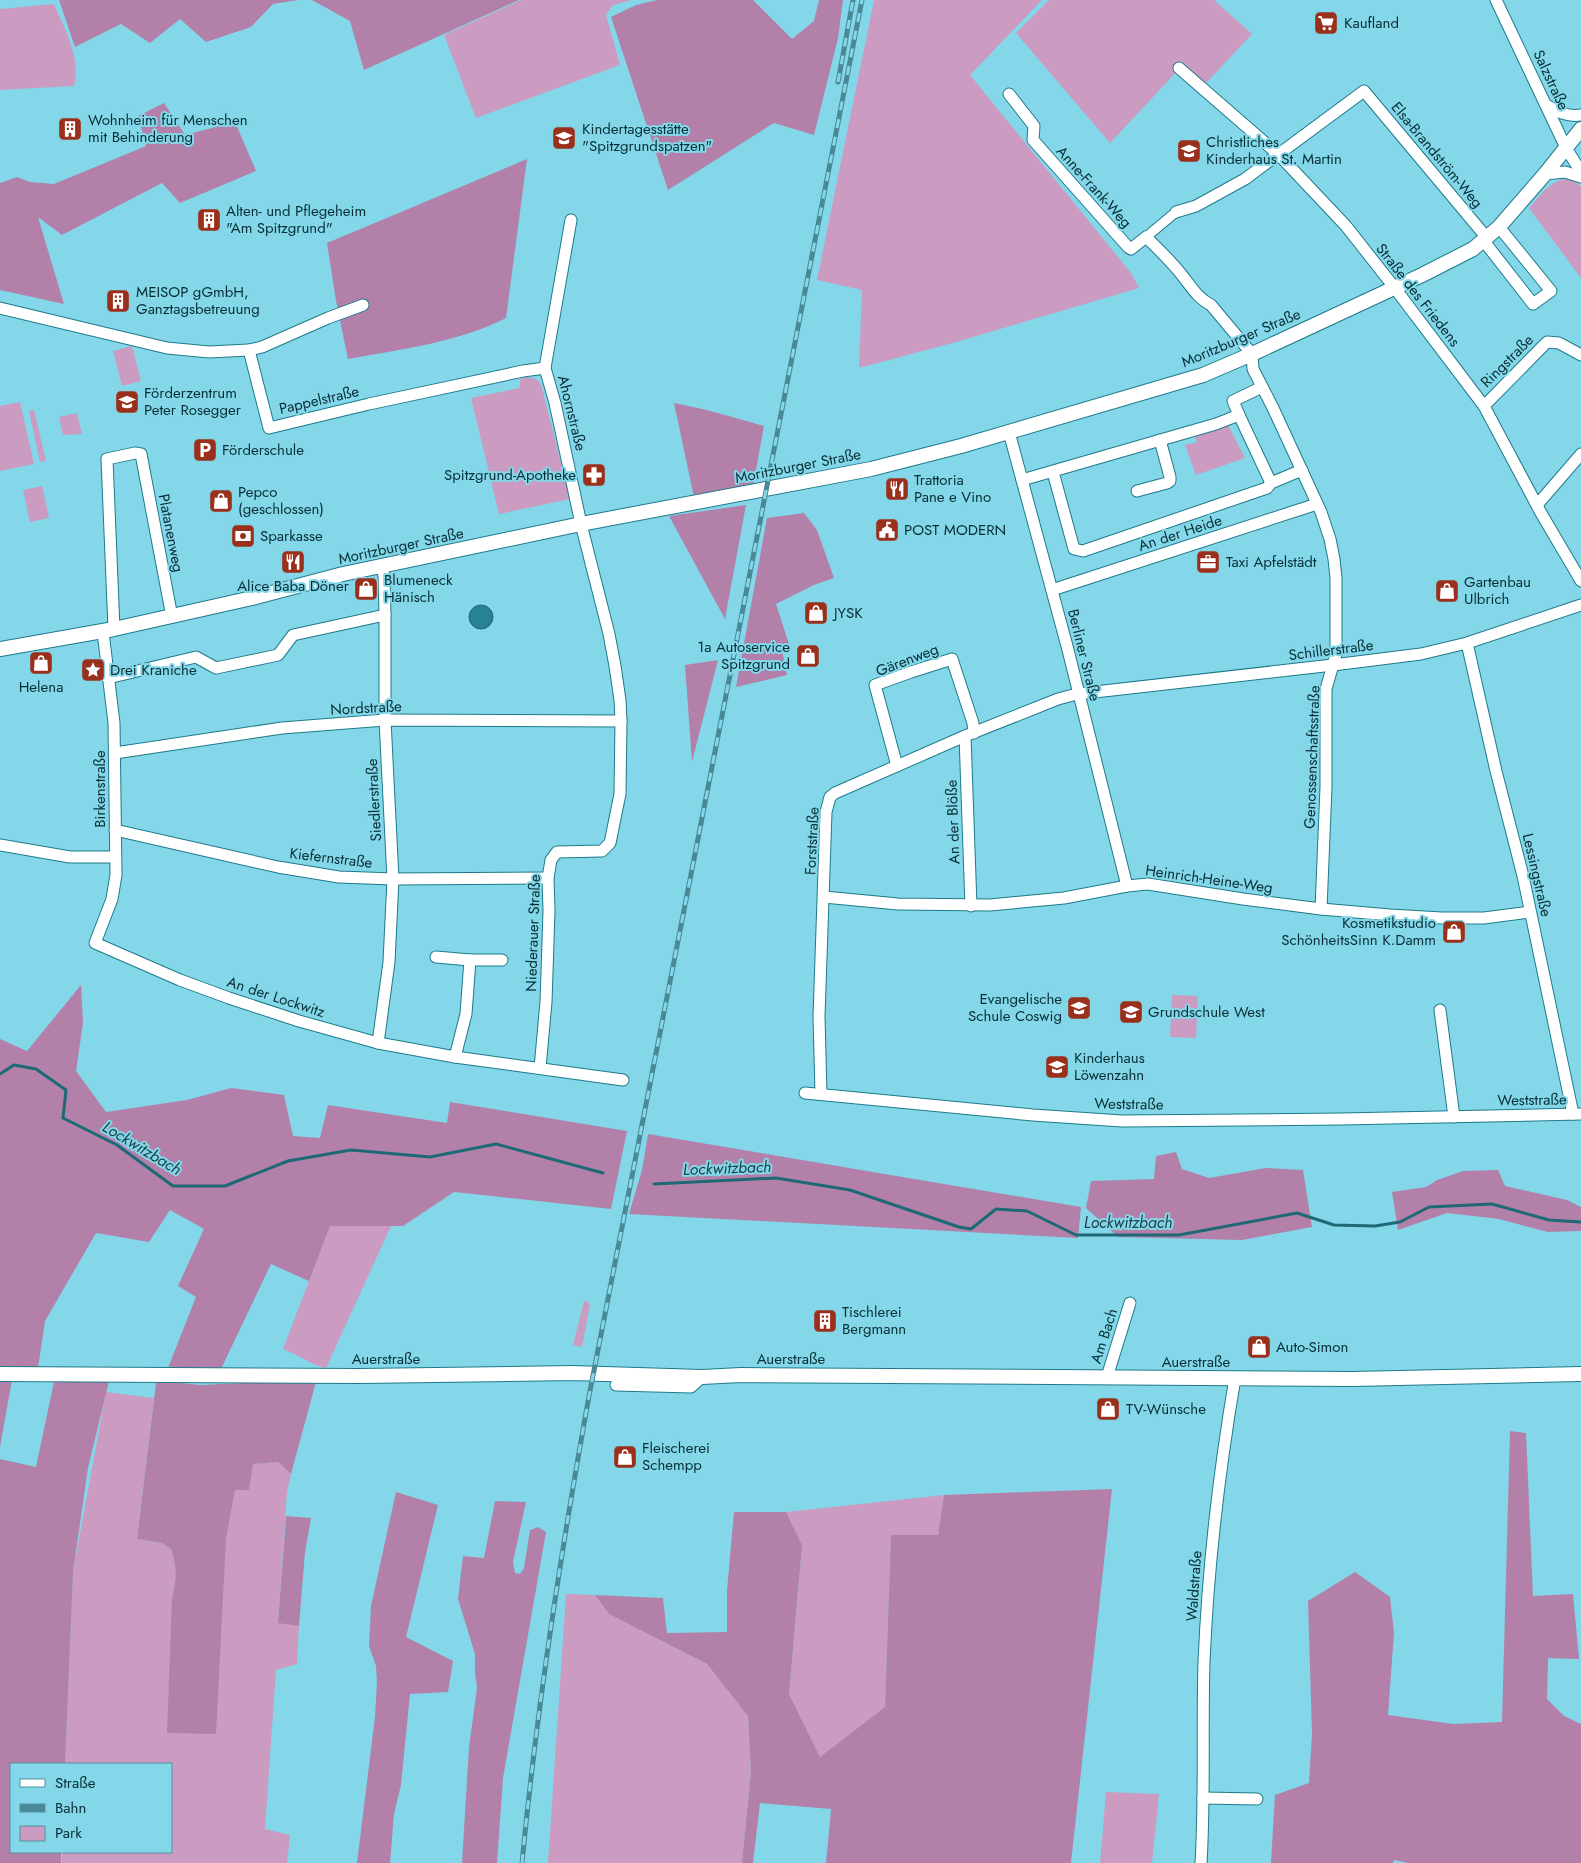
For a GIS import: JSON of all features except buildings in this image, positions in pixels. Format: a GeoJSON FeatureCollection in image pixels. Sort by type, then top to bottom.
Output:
{"type":"FeatureCollection","features":[{"type":"Feature","properties":{"kind":"street","name":"Salzstraße"},"geometry":{"type":"LineString","coordinates":[[1496,0],[1566,148],[1581,172]]}},
{"type":"Feature","properties":{"kind":"street","name":"Straße des Friedens"},"geometry":{"type":"LineString","coordinates":[[1179,68],[1279,155],[1346,226],[1394,287],[1484,406],[1537,505],[1581,581]]}},
{"type":"Feature","properties":{"kind":"street","name":"Elsa-Brandström-Weg"},"geometry":{"type":"LineString","coordinates":[[1279,155],[1364,91],[1485,239],[1533,304],[1551,291],[1499,227]]}},
{"type":"Feature","properties":{"kind":"street","name":"Anne-Frank-Weg"},"geometry":{"type":"LineString","coordinates":[[1009,94],[1034,126],[1033,140],[1128,247],[1132,249],[1146,237],[1182,275],[1187,284],[1202,301],[1211,305],[1252,354]]}},
{"type":"Feature","properties":{"kind":"street"},"geometry":{"type":"LineString","coordinates":[[1546,105],[1559,113],[1573,116],[1581,115]]}},
{"type":"Feature","properties":{"kind":"street","name":"Moritzburger Straße"},"geometry":{"type":"LineString","coordinates":[[0,649],[172,617],[302,586],[343,574],[581,524],[871,468],[1009,432],[1204,375],[1429,272],[1473,249],[1499,227],[1581,129]]}},
{"type":"Feature","properties":{"kind":"street"},"geometry":{"type":"LineString","coordinates":[[1146,237],[1176,212],[1196,206],[1218,195],[1279,155]]}},
{"type":"Feature","properties":{"kind":"street"},"geometry":{"type":"LineString","coordinates":[[1545,174],[1565,172],[1581,177]]}},
{"type":"Feature","properties":{"kind":"street","name":"Ahornstraße"},"geometry":{"type":"LineString","coordinates":[[571,220],[545,368],[566,447],[581,524]]}},
{"type":"Feature","properties":{"kind":"street"},"geometry":{"type":"LineString","coordinates":[[0,308],[167,348],[209,352],[249,350],[262,347],[363,305]]}},
{"type":"Feature","properties":{"kind":"street","name":"Ringstraße"},"geometry":{"type":"LineString","coordinates":[[1484,406],[1547,342],[1559,344],[1581,355]]}},
{"type":"Feature","properties":{"kind":"street","name":"Pappelstraße"},"geometry":{"type":"LineString","coordinates":[[249,350],[269,428],[369,404],[545,368]]}},
{"type":"Feature","properties":{"kind":"street","name":"Genossenschaftsstraße"},"geometry":{"type":"LineString","coordinates":[[1252,354],[1253,368],[1317,504],[1330,539],[1334,559],[1336,578],[1336,654],[1326,689],[1326,788],[1321,909]]}},
{"type":"Feature","properties":{"kind":"street"},"geometry":{"type":"LineString","coordinates":[[1262,387],[1233,401],[1271,483]]}},
{"type":"Feature","properties":{"kind":"street"},"geometry":{"type":"LineString","coordinates":[[1022,480],[1216,424],[1238,415]]}},
{"type":"Feature","properties":{"kind":"street","name":"Berliner Straße"},"geometry":{"type":"LineString","coordinates":[[1009,432],[1052,590],[1127,886]]}},
{"type":"Feature","properties":{"kind":"street"},"geometry":{"type":"LineString","coordinates":[[1137,492],[1170,481],[1160,440]]}},
{"type":"Feature","properties":{"kind":"street","name":"Birkenstraße"},"geometry":{"type":"LineString","coordinates":[[95,943],[112,900],[116,875],[114,857],[114,723],[108,678],[106,459],[134,453],[141,454]]}},
{"type":"Feature","properties":{"kind":"street","name":"Platanenweg"},"geometry":{"type":"LineString","coordinates":[[141,454],[172,617]]}},
{"type":"Feature","properties":{"kind":"street"},"geometry":{"type":"LineString","coordinates":[[1537,505],[1581,454]]}},
{"type":"Feature","properties":{"kind":"street"},"geometry":{"type":"LineString","coordinates":[[1053,472],[1074,549],[1083,551],[1267,488],[1271,483],[1302,470]]}},
{"type":"Feature","properties":{"kind":"street","name":"An der Heide"},"geometry":{"type":"LineString","coordinates":[[1052,590],[1317,504]]}},
{"type":"Feature","properties":{"kind":"street","name":"Niederauer Straße"},"geometry":{"type":"LineString","coordinates":[[540,1068],[546,1002],[549,911],[548,878],[551,860],[557,852],[602,851],[610,843],[620,794],[621,721],[615,666],[581,524]]}},
{"type":"Feature","properties":{"kind":"street","name":"Siedlerstraße"},"geometry":{"type":"LineString","coordinates":[[378,1042],[389,962],[393,879],[385,720],[385,615],[382,567]]}},
{"type":"Feature","properties":{"kind":"street","name":"Schillerstraße"},"geometry":{"type":"LineString","coordinates":[[1078,694],[1421,654],[1467,643],[1581,605]]}},
{"type":"Feature","properties":{"kind":"street"},"geometry":{"type":"LineString","coordinates":[[108,678],[196,657],[216,668],[270,656],[278,654],[293,635],[385,615]]}},
{"type":"Feature","properties":{"kind":"street","name":"Lessingstraße"},"geometry":{"type":"LineString","coordinates":[[1467,643],[1577,1114]]}},
{"type":"Feature","properties":{"kind":"street","name":"Gärenweg"},"geometry":{"type":"LineString","coordinates":[[898,766],[875,685],[952,659],[973,723],[969,735]]}},
{"type":"Feature","properties":{"kind":"street","name":"Forststraße"},"geometry":{"type":"LineString","coordinates":[[821,1094],[819,1016],[826,812],[830,797],[969,735],[1058,699],[1078,694]]}},
{"type":"Feature","properties":{"kind":"street","name":"Nordstraße"},"geometry":{"type":"LineString","coordinates":[[114,753],[282,728],[385,720],[621,721]]}},
{"type":"Feature","properties":{"kind":"street","name":"An der Blöße"},"geometry":{"type":"LineString","coordinates":[[969,735],[971,906]]}},
{"type":"Feature","properties":{"kind":"street","name":"Kiefernstraße"},"geometry":{"type":"LineString","coordinates":[[115,830],[278,867],[339,877],[393,879],[548,878]]}},
{"type":"Feature","properties":{"kind":"street"},"geometry":{"type":"LineString","coordinates":[[0,845],[42,854],[70,857],[114,857]]}},
{"type":"Feature","properties":{"kind":"street","name":"Heinrich-Heine-Weg"},"geometry":{"type":"LineString","coordinates":[[824,896],[890,904],[971,906],[1017,904],[1148,884],[1321,909],[1457,919],[1494,918],[1530,912]]}},
{"type":"Feature","properties":{"kind":"street","name":"An der Lockwitz"},"geometry":{"type":"LineString","coordinates":[[95,943],[180,980],[229,998],[299,1021],[378,1042],[455,1056],[623,1080]]}},
{"type":"Feature","properties":{"kind":"street"},"geometry":{"type":"LineString","coordinates":[[436,957],[502,960]]}},
{"type":"Feature","properties":{"kind":"street"},"geometry":{"type":"LineString","coordinates":[[455,1056],[466,1014],[470,960]]}},
{"type":"Feature","properties":{"kind":"street"},"geometry":{"type":"LineString","coordinates":[[1440,1010],[1454,1117]]}},
{"type":"Feature","properties":{"kind":"street","name":"Weststraße"},"geometry":{"type":"LineString","coordinates":[[805,1093],[1122,1121],[1577,1114]]}},
{"type":"Feature","properties":{"kind":"street","name":"Am Bach"},"geometry":{"type":"LineString","coordinates":[[1107,1377],[1130,1303]]}},
{"type":"Feature","properties":{"kind":"street","name":"Auerstraße"},"geometry":{"type":"LineString","coordinates":[[0,1374],[360,1376],[572,1374],[702,1377],[741,1375],[1352,1379],[1581,1374]]}},
{"type":"Feature","properties":{"kind":"street"},"geometry":{"type":"LineString","coordinates":[[616,1386],[692,1387],[702,1377]]}},
{"type":"Feature","properties":{"kind":"street","name":"Waldstraße"},"geometry":{"type":"LineString","coordinates":[[1201,1863],[1204,1678],[1211,1554],[1224,1442],[1235,1378]]}},
{"type":"Feature","properties":{"kind":"street"},"geometry":{"type":"LineString","coordinates":[[1203,1798],[1257,1799]]}},
{"type":"Feature","properties":{"kind":"green space"},"geometry":{"type":"Polygon","coordinates":[[[521,0],[632,0],[613,5],[606,15],[620,65],[476,118],[444,35],[521,0]]]}},
{"type":"Feature","properties":{"kind":"green space"},"geometry":{"type":"Polygon","coordinates":[[[874,0],[1042,0],[970,75],[1131,273],[1139,288],[956,342],[859,368],[862,290],[817,280],[874,0]]]}},
{"type":"Feature","properties":{"kind":"green space"},"geometry":{"type":"Polygon","coordinates":[[[1049,0],[1214,0],[1252,34],[1206,83],[1183,65],[1110,143],[1016,33],[1049,0]]]}},
{"type":"Feature","properties":{"kind":"green space"},"geometry":{"type":"Polygon","coordinates":[[[54,4],[67,33],[74,55],[76,76],[74,86],[0,90],[0,9],[54,4]]]}},
{"type":"Feature","properties":{"kind":"green space"},"geometry":{"type":"Polygon","coordinates":[[[1565,179],[1575,181],[1581,187],[1581,278],[1529,208],[1549,186],[1565,179]]]}},
{"type":"Feature","properties":{"kind":"green space"},"geometry":{"type":"Polygon","coordinates":[[[132,346],[141,381],[122,386],[113,351],[132,346]]]}},
{"type":"Feature","properties":{"kind":"green space"},"geometry":{"type":"Polygon","coordinates":[[[527,377],[536,379],[541,384],[570,499],[499,514],[471,398],[520,388],[520,379],[527,377]]]}},
{"type":"Feature","properties":{"kind":"green space"},"geometry":{"type":"Polygon","coordinates":[[[20,402],[34,464],[0,471],[0,406],[20,402]]]}},
{"type":"Feature","properties":{"kind":"green space"},"geometry":{"type":"Polygon","coordinates":[[[34,410],[46,461],[40,462],[29,411],[34,410]]]}},
{"type":"Feature","properties":{"kind":"green space"},"geometry":{"type":"Polygon","coordinates":[[[77,413],[82,434],[63,435],[59,417],[77,413]]]}},
{"type":"Feature","properties":{"kind":"green space"},"geometry":{"type":"Polygon","coordinates":[[[1227,423],[1245,458],[1196,475],[1185,445],[1197,442],[1194,433],[1227,423]]]}},
{"type":"Feature","properties":{"kind":"green space"},"geometry":{"type":"Polygon","coordinates":[[[42,486],[49,518],[30,522],[23,490],[42,486]]]}},
{"type":"Feature","properties":{"kind":"green space"},"geometry":{"type":"Polygon","coordinates":[[[1172,995],[1198,996],[1196,1038],[1170,1037],[1172,995]]]}},
{"type":"Feature","properties":{"kind":"green space"},"geometry":{"type":"Polygon","coordinates":[[[330,1226],[391,1226],[326,1368],[283,1349],[330,1226]]]}},
{"type":"Feature","properties":{"kind":"green space"},"geometry":{"type":"Polygon","coordinates":[[[584,1301],[590,1304],[582,1347],[573,1345],[584,1301]]]}},
{"type":"Feature","properties":{"kind":"green space"},"geometry":{"type":"Polygon","coordinates":[[[106,1392],[154,1398],[137,1539],[161,1543],[171,1549],[176,1574],[172,1598],[226,1539],[235,1490],[253,1464],[278,1462],[291,1474],[287,1492],[278,1622],[299,1626],[297,1664],[276,1670],[265,1829],[290,1835],[287,1863],[62,1863],[62,1853],[172,1853],[172,1763],[65,1763],[73,1572],[106,1392]]]}},
{"type":"Feature","properties":{"kind":"green space"},"geometry":{"type":"Polygon","coordinates":[[[944,1495],[938,1535],[891,1536],[885,1707],[820,1757],[789,1694],[802,1545],[786,1512],[944,1495]]]}},
{"type":"Feature","properties":{"kind":"green space"},"geometry":{"type":"Polygon","coordinates":[[[566,1594],[595,1595],[609,1614],[707,1664],[748,1716],[751,1772],[742,1863],[548,1863],[566,1594]]]}},
{"type":"Feature","properties":{"kind":"green space"},"geometry":{"type":"Polygon","coordinates":[[[1106,1792],[1159,1794],[1152,1863],[1100,1863],[1106,1792]]]}},
{"type":"Feature","properties":{"kind":"shaded area"},"geometry":{"type":"Polygon","coordinates":[[[59,0],[298,0],[273,4],[251,27],[206,42],[180,19],[150,43],[121,24],[75,47],[59,0]]]}},
{"type":"Feature","properties":{"kind":"shaded area"},"geometry":{"type":"Polygon","coordinates":[[[312,0],[519,0],[364,70],[350,21],[312,0]]]}},
{"type":"Feature","properties":{"kind":"shaded area"},"geometry":{"type":"Polygon","coordinates":[[[657,0],[753,0],[792,39],[814,21],[819,0],[843,0],[838,38],[814,135],[774,123],[668,190],[611,17],[636,5],[657,0]]]}},
{"type":"Feature","properties":{"kind":"shaded area"},"geometry":{"type":"Polygon","coordinates":[[[164,103],[185,135],[235,122],[256,171],[180,203],[162,183],[62,235],[38,217],[64,304],[0,290],[0,183],[17,177],[30,182],[54,184],[146,146],[138,116],[164,103]]]}},
{"type":"Feature","properties":{"kind":"shaded area"},"geometry":{"type":"Polygon","coordinates":[[[527,159],[506,318],[468,334],[348,359],[327,243],[527,159]]]}},
{"type":"Feature","properties":{"kind":"shaded area"},"geometry":{"type":"Polygon","coordinates":[[[674,403],[764,426],[753,486],[694,497],[674,403]]]}},
{"type":"Feature","properties":{"kind":"shaded area"},"geometry":{"type":"Polygon","coordinates":[[[746,505],[725,619],[669,516],[746,505]]]}},
{"type":"Feature","properties":{"kind":"shaded area"},"geometry":{"type":"Polygon","coordinates":[[[804,513],[817,530],[834,578],[814,585],[776,604],[790,647],[782,650],[787,675],[736,687],[767,518],[804,513]]]}},
{"type":"Feature","properties":{"kind":"shaded area"},"geometry":{"type":"Polygon","coordinates":[[[718,660],[692,762],[685,665],[718,660]]]}},
{"type":"Feature","properties":{"kind":"shaded area"},"geometry":{"type":"Polygon","coordinates":[[[81,985],[83,1023],[76,1071],[106,1112],[187,1100],[231,1088],[284,1095],[293,1136],[320,1138],[328,1105],[447,1123],[450,1102],[627,1131],[611,1209],[454,1192],[403,1226],[330,1226],[309,1281],[271,1264],[220,1371],[168,1368],[196,1297],[178,1286],[204,1229],[170,1210],[149,1242],[96,1233],[45,1321],[38,1368],[0,1367],[0,1039],[27,1051],[81,985]]]}},
{"type":"Feature","properties":{"kind":"shaded area"},"geometry":{"type":"Polygon","coordinates":[[[648,1134],[1081,1207],[1078,1238],[629,1214],[642,1170],[648,1134]]]}},
{"type":"Feature","properties":{"kind":"shaded area"},"geometry":{"type":"Polygon","coordinates":[[[1176,1152],[1182,1169],[1209,1178],[1266,1168],[1303,1170],[1312,1227],[1242,1240],[1118,1237],[1086,1208],[1091,1181],[1154,1179],[1156,1156],[1176,1152]]]}},
{"type":"Feature","properties":{"kind":"shaded area"},"geometry":{"type":"Polygon","coordinates":[[[1498,1170],[1505,1186],[1567,1200],[1581,1207],[1581,1231],[1548,1232],[1499,1219],[1447,1213],[1398,1230],[1392,1192],[1426,1187],[1437,1180],[1463,1171],[1498,1170]]]}},
{"type":"Feature","properties":{"kind":"shaded area"},"geometry":{"type":"Polygon","coordinates":[[[0,1379],[12,1380],[0,1447],[0,1379]]]}},
{"type":"Feature","properties":{"kind":"shaded area"},"geometry":{"type":"Polygon","coordinates":[[[109,1381],[88,1468],[73,1572],[65,1763],[10,1763],[10,1853],[61,1853],[61,1863],[0,1863],[0,1459],[36,1467],[54,1382],[109,1381]]]}},
{"type":"Feature","properties":{"kind":"shaded area"},"geometry":{"type":"Polygon","coordinates":[[[316,1382],[291,1474],[278,1462],[253,1464],[249,1490],[235,1490],[226,1539],[216,1734],[167,1733],[172,1598],[176,1574],[171,1549],[162,1543],[137,1539],[156,1383],[200,1385],[316,1382]]]}},
{"type":"Feature","properties":{"kind":"shaded area"},"geometry":{"type":"Polygon","coordinates":[[[1510,1431],[1526,1433],[1533,1596],[1573,1594],[1579,1659],[1548,1658],[1547,1699],[1564,1716],[1581,1724],[1581,1863],[1408,1863],[1394,1860],[1393,1863],[1271,1863],[1275,1795],[1309,1783],[1312,1734],[1308,1601],[1355,1572],[1390,1597],[1394,1633],[1388,1715],[1453,1724],[1502,1722],[1510,1431]]]}},
{"type":"Feature","properties":{"kind":"shaded area"},"geometry":{"type":"Polygon","coordinates":[[[1112,1489],[1071,1863],[826,1863],[831,1809],[760,1803],[753,1863],[742,1863],[751,1772],[748,1716],[707,1664],[609,1614],[595,1595],[663,1598],[667,1633],[727,1632],[727,1591],[734,1512],[786,1512],[802,1545],[789,1694],[820,1757],[885,1707],[891,1535],[938,1535],[944,1495],[1112,1489]]]}},
{"type":"Feature","properties":{"kind":"shaded area"},"geometry":{"type":"Polygon","coordinates":[[[396,1492],[438,1505],[406,1637],[453,1661],[448,1692],[410,1694],[401,1785],[394,1814],[390,1863],[357,1863],[375,1717],[377,1682],[376,1666],[369,1646],[371,1606],[396,1492]]]}},
{"type":"Feature","properties":{"kind":"shaded area"},"geometry":{"type":"Polygon","coordinates":[[[495,1501],[526,1502],[513,1562],[515,1573],[520,1574],[524,1568],[530,1530],[538,1527],[546,1532],[503,1778],[497,1863],[462,1863],[469,1747],[477,1688],[475,1654],[458,1599],[463,1556],[484,1558],[495,1501]]]}},
{"type":"Feature","properties":{"kind":"shaded area"},"geometry":{"type":"Polygon","coordinates":[[[286,1516],[311,1518],[305,1552],[299,1626],[278,1623],[286,1516]]]}},
{"type":"Feature","properties":{"kind":"water"},"geometry":{"type":"Polygon","coordinates":[[[481,605],[489,609],[493,617],[489,625],[481,629],[473,625],[469,617],[473,609],[481,605]]]}},
{"type":"Feature","properties":{"kind":"waterway","name":"Lockwitzbach"},"geometry":{"type":"LineString","coordinates":[[0,1074],[14,1065],[36,1069],[66,1090],[63,1118],[117,1145],[173,1186],[225,1186],[288,1161],[351,1150],[430,1157],[496,1144],[603,1173]]}},
{"type":"Feature","properties":{"kind":"waterway","name":"Lockwitzbach"},"geometry":{"type":"LineString","coordinates":[[654,1184],[776,1178],[850,1190],[959,1227],[971,1229],[996,1209],[1027,1211],[1076,1235],[1179,1235],[1297,1213],[1334,1225],[1375,1226],[1400,1222],[1429,1207],[1492,1204],[1549,1220],[1581,1222]]}},
{"type":"Feature","properties":{"kind":"railway"},"geometry":{"type":"LineString","coordinates":[[838,82],[853,0]]}},
{"type":"Feature","properties":{"kind":"railway"},"geometry":{"type":"LineString","coordinates":[[522,1863],[551,1629],[589,1396],[862,0]]}},
{"type":"Feature","properties":{"kind":"place","name":"Kaufland"},"geometry":{"type":"Point","coordinates":[1326,23]}},
{"type":"Feature","properties":{"kind":"place","name":"Wohnheim für Menschen mit Behinderung"},"geometry":{"type":"Point","coordinates":[70,129]}},
{"type":"Feature","properties":{"kind":"place","name":"Kindertagesstätte \"Spitzgrundspatzen\""},"geometry":{"type":"Point","coordinates":[564,138]}},
{"type":"Feature","properties":{"kind":"place","name":"Christliches Kinderhaus St. Martin"},"geometry":{"type":"Point","coordinates":[1189,151]}},
{"type":"Feature","properties":{"kind":"place","name":"Alten- und Pflegeheim \"Am Spitzgrund\""},"geometry":{"type":"Point","coordinates":[209,220]}},
{"type":"Feature","properties":{"kind":"place","name":"MEISOP gGmbH, Ganztagsbetreuung"},"geometry":{"type":"Point","coordinates":[118,301]}},
{"type":"Feature","properties":{"kind":"place","name":"Förderzentrum Peter Rosegger"},"geometry":{"type":"Point","coordinates":[127,402]}},
{"type":"Feature","properties":{"kind":"place","name":"Förderschule"},"geometry":{"type":"Point","coordinates":[205,450]}},
{"type":"Feature","properties":{"kind":"place","name":"Spitzgrund-Apotheke"},"geometry":{"type":"Point","coordinates":[594,475]}},
{"type":"Feature","properties":{"kind":"place","name":"Trattoria Pane e Vino"},"geometry":{"type":"Point","coordinates":[897,489]}},
{"type":"Feature","properties":{"kind":"place","name":"Pepco (geschlossen)"},"geometry":{"type":"Point","coordinates":[221,501]}},
{"type":"Feature","properties":{"kind":"place","name":"POST MODERN"},"geometry":{"type":"Point","coordinates":[887,530]}},
{"type":"Feature","properties":{"kind":"place","name":"Sparkasse"},"geometry":{"type":"Point","coordinates":[243,536]}},
{"type":"Feature","properties":{"kind":"place","name":"Alice Baba Döner"},"geometry":{"type":"Point","coordinates":[293,562]}},
{"type":"Feature","properties":{"kind":"place","name":"Taxi Apfelstädt"},"geometry":{"type":"Point","coordinates":[1208,562]}},
{"type":"Feature","properties":{"kind":"place","name":"Blumeneck Hänisch"},"geometry":{"type":"Point","coordinates":[366,589]}},
{"type":"Feature","properties":{"kind":"place","name":"Gartenbau Ulbrich"},"geometry":{"type":"Point","coordinates":[1447,591]}},
{"type":"Feature","properties":{"kind":"place","name":"JYSK"},"geometry":{"type":"Point","coordinates":[816,613]}},
{"type":"Feature","properties":{"kind":"place","name":"1a Autoservice Spitzgrund"},"geometry":{"type":"Point","coordinates":[808,656]}},
{"type":"Feature","properties":{"kind":"place","name":"Helena"},"geometry":{"type":"Point","coordinates":[41,663]}},
{"type":"Feature","properties":{"kind":"place","name":"Drei Kraniche"},"geometry":{"type":"Point","coordinates":[93,670]}},
{"type":"Feature","properties":{"kind":"place","name":"Kosmetikstudio SchönheitsSinn K.Damm"},"geometry":{"type":"Point","coordinates":[1454,932]}},
{"type":"Feature","properties":{"kind":"place","name":"Evangelische Schule Coswig"},"geometry":{"type":"Point","coordinates":[1079,1008]}},
{"type":"Feature","properties":{"kind":"place","name":"Grundschule West"},"geometry":{"type":"Point","coordinates":[1131,1012]}},
{"type":"Feature","properties":{"kind":"place","name":"Kinderhaus Löwenzahn"},"geometry":{"type":"Point","coordinates":[1057,1067]}},
{"type":"Feature","properties":{"kind":"place","name":"Tischlerei Bergmann"},"geometry":{"type":"Point","coordinates":[825,1321]}},
{"type":"Feature","properties":{"kind":"place","name":"Auto-Simon"},"geometry":{"type":"Point","coordinates":[1259,1347]}},
{"type":"Feature","properties":{"kind":"place","name":"TV-Wünsche"},"geometry":{"type":"Point","coordinates":[1108,1409]}},
{"type":"Feature","properties":{"kind":"place","name":"Fleischerei Schempp"},"geometry":{"type":"Point","coordinates":[625,1457]}}]}
